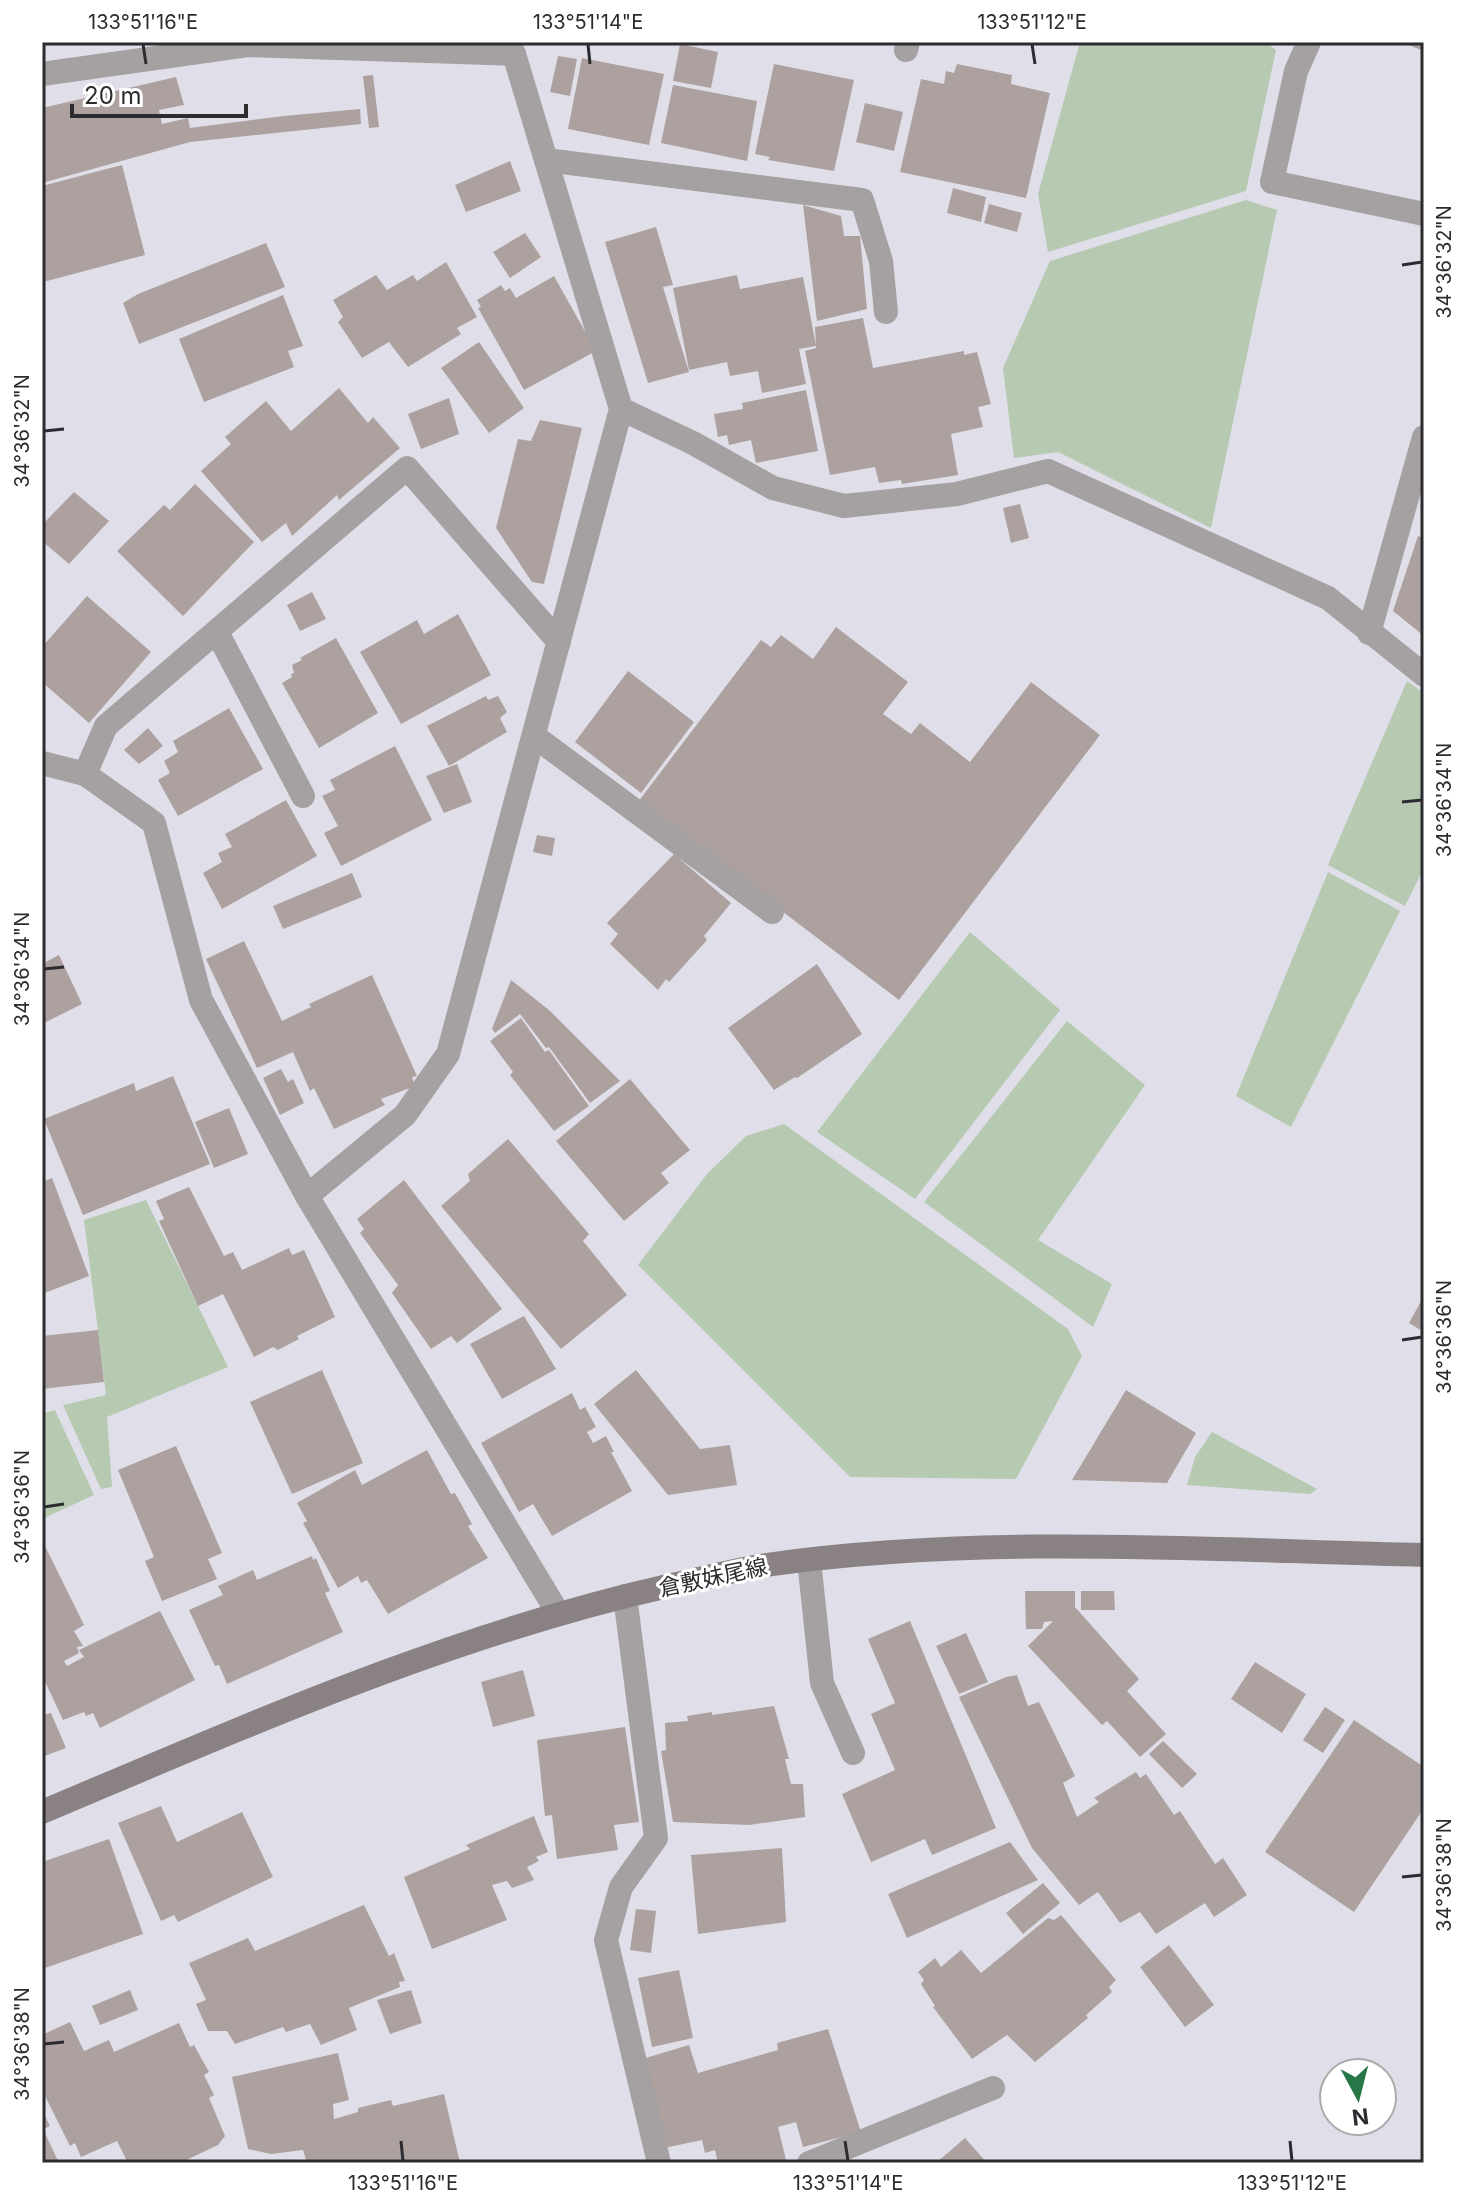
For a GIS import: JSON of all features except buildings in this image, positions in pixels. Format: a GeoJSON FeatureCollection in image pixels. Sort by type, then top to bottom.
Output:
{"type":"FeatureCollection","features":[{"type":"Feature","properties":{"kind":"main road","name":"倉敷妹尾線"},"geometry":{"type":"LineString","coordinates":[[42,1812],[311,1698],[558,1613],[762,1565],[895,1550],[1048,1546],[1424,1555]]}},
{"type":"Feature","properties":{"kind":"street"},"geometry":{"type":"LineString","coordinates":[[1309,42],[1296,71],[1272,182],[1424,214]]}},
{"type":"Feature","properties":{"kind":"street"},"geometry":{"type":"LineString","coordinates":[[42,74],[248,45],[518,48],[546,160],[621,409],[448,1054],[405,1115],[307,1196]]}},
{"type":"Feature","properties":{"kind":"street"},"geometry":{"type":"LineString","coordinates":[[546,160],[862,200],[881,261],[886,312]]}},
{"type":"Feature","properties":{"kind":"street"},"geometry":{"type":"LineString","coordinates":[[621,409],[693,443],[773,488],[844,506],[957,494],[1048,471],[1328,598],[1424,675]]}},
{"type":"Feature","properties":{"kind":"street"},"geometry":{"type":"LineString","coordinates":[[1369,633],[1424,437]]}},
{"type":"Feature","properties":{"kind":"street"},"geometry":{"type":"LineString","coordinates":[[85,774],[106,726],[407,468],[559,642]]}},
{"type":"Feature","properties":{"kind":"street"},"geometry":{"type":"LineString","coordinates":[[217,632],[303,796]]}},
{"type":"Feature","properties":{"kind":"street"},"geometry":{"type":"LineString","coordinates":[[534,736],[772,912]]}},
{"type":"Feature","properties":{"kind":"street"},"geometry":{"type":"LineString","coordinates":[[42,763],[85,774],[154,823],[201,1000],[307,1196],[558,1613]]}},
{"type":"Feature","properties":{"kind":"street"},"geometry":{"type":"LineString","coordinates":[[809,1560],[822,1683],[853,1753]]}},
{"type":"Feature","properties":{"kind":"street"},"geometry":{"type":"LineString","coordinates":[[625,1596],[656,1838],[621,1887],[606,1940],[659,2163]]}},
{"type":"Feature","properties":{"kind":"street"},"geometry":{"type":"LineString","coordinates":[[809,2163],[993,2088]]}},
{"type":"Feature","properties":{"kind":"green space"},"geometry":{"type":"Polygon","coordinates":[[[1080,42],[1265,42],[1276,50],[1246,191],[1048,252],[1038,194],[1080,42]]]}},
{"type":"Feature","properties":{"kind":"green space"},"geometry":{"type":"Polygon","coordinates":[[[1246,200],[1277,210],[1211,528],[1058,452],[1014,458],[1003,368],[1050,261],[1246,200]]]}},
{"type":"Feature","properties":{"kind":"green space"},"geometry":{"type":"Polygon","coordinates":[[[1407,681],[1424,693],[1424,868],[1405,906],[1328,865],[1407,681]]]}},
{"type":"Feature","properties":{"kind":"green space"},"geometry":{"type":"Polygon","coordinates":[[[1328,872],[1400,911],[1291,1127],[1236,1096],[1328,872]]]}},
{"type":"Feature","properties":{"kind":"green space"},"geometry":{"type":"Polygon","coordinates":[[[970,932],[1060,1010],[915,1199],[817,1132],[970,932]]]}},
{"type":"Feature","properties":{"kind":"green space"},"geometry":{"type":"Polygon","coordinates":[[[1067,1021],[1145,1085],[1038,1240],[1112,1284],[1093,1327],[924,1202],[1067,1021]]]}},
{"type":"Feature","properties":{"kind":"green space"},"geometry":{"type":"Polygon","coordinates":[[[784,1124],[1068,1329],[1082,1356],[1016,1479],[850,1477],[638,1265],[707,1174],[746,1136],[784,1124]]]}},
{"type":"Feature","properties":{"kind":"green space"},"geometry":{"type":"Polygon","coordinates":[[[146,1200],[228,1367],[107,1417],[112,1487],[101,1489],[63,1405],[106,1395],[84,1220],[146,1200]]]}},
{"type":"Feature","properties":{"kind":"green space"},"geometry":{"type":"Polygon","coordinates":[[[55,1410],[94,1495],[42,1519],[42,1414],[55,1410]]]}},
{"type":"Feature","properties":{"kind":"green space"},"geometry":{"type":"Polygon","coordinates":[[[1212,1432],[1317,1489],[1310,1494],[1187,1485],[1195,1457],[1212,1432]]]}}]}
